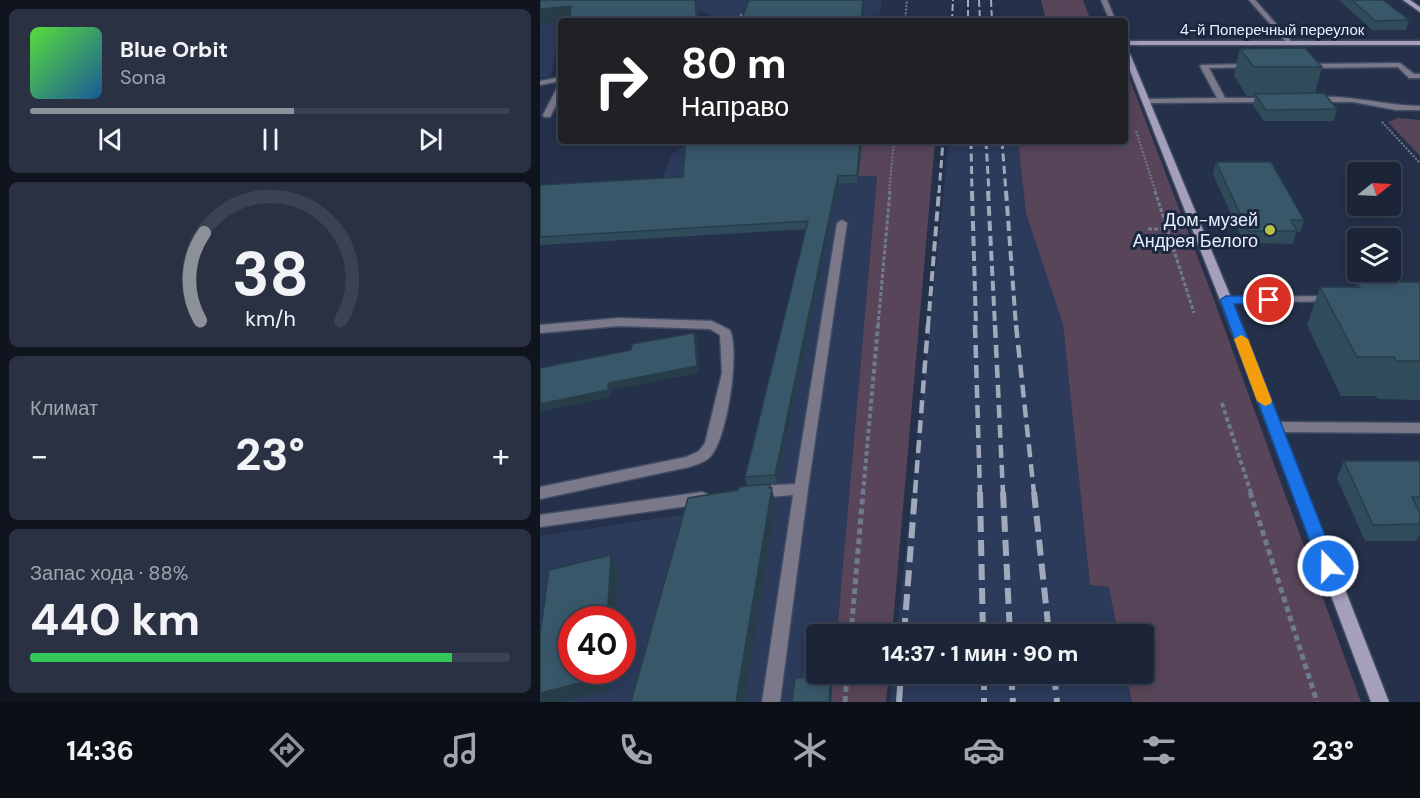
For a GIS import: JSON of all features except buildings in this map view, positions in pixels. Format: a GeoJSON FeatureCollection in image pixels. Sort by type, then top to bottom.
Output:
{"type":"FeatureCollection","features":[{"type":"Feature","properties":{"kind":"street"},"geometry":{"type":"LineString","coordinates":[[1104,0],[1112,18]]}},
{"type":"Feature","properties":{"kind":"street"},"geometry":{"type":"LineString","coordinates":[[1252,0],[1290,43]]}},
{"type":"Feature","properties":{"kind":"street"},"geometry":{"type":"LineString","coordinates":[[1406,0],[1420,10]]}},
{"type":"Feature","properties":{"kind":"street","name":"4-й Поперечный переулок"},"geometry":{"type":"LineString","coordinates":[[1128,43],[1420,43]]}},
{"type":"Feature","properties":{"kind":"street"},"geometry":{"type":"LineString","coordinates":[[1128,56],[1226,300],[1380,702]]}},
{"type":"Feature","properties":{"kind":"street"},"geometry":{"type":"LineString","coordinates":[[1296,66],[1400,65],[1412,76],[1420,76]]}},
{"type":"Feature","properties":{"kind":"street"},"geometry":{"type":"LineString","coordinates":[[1222,100],[1204,66],[1262,66]]}},
{"type":"Feature","properties":{"kind":"street"},"geometry":{"type":"LineString","coordinates":[[540,82],[558,79]]}},
{"type":"Feature","properties":{"kind":"street"},"geometry":{"type":"LineString","coordinates":[[547,115],[558,94]]}},
{"type":"Feature","properties":{"kind":"street"},"geometry":{"type":"LineString","coordinates":[[1146,101],[1273,100]]}},
{"type":"Feature","properties":{"kind":"street"},"geometry":{"type":"LineString","coordinates":[[1307,100],[1353,100],[1395,108],[1420,108]]}},
{"type":"Feature","properties":{"kind":"street"},"geometry":{"type":"LineString","coordinates":[[771,702],[842,223]]}},
{"type":"Feature","properties":{"kind":"street"},"geometry":{"type":"LineString","coordinates":[[1226,300],[1340,299]]}},
{"type":"Feature","properties":{"kind":"street"},"geometry":{"type":"LineString","coordinates":[[540,329],[619,322],[712,325],[726,333],[728,373],[712,444],[704,455],[689,462],[540,493]]}},
{"type":"Feature","properties":{"kind":"street"},"geometry":{"type":"LineString","coordinates":[[1275,427],[1420,428]]}},
{"type":"Feature","properties":{"kind":"street"},"geometry":{"type":"LineString","coordinates":[[747,492],[801,489]]}},
{"type":"Feature","properties":{"kind":"street"},"geometry":{"type":"LineString","coordinates":[[540,521],[715,496]]}},
{"type":"Feature","properties":{"kind":"path"},"geometry":{"type":"LineString","coordinates":[[905,18],[907,0]]}},
{"type":"Feature","properties":{"kind":"path"},"geometry":{"type":"LineString","coordinates":[[1380,120],[1420,163]]}},
{"type":"Feature","properties":{"kind":"path"},"geometry":{"type":"LineString","coordinates":[[1134,124],[1194,313]]}},
{"type":"Feature","properties":{"kind":"path"},"geometry":{"type":"LineString","coordinates":[[852,624],[894,144]]}},
{"type":"Feature","properties":{"kind":"path"},"geometry":{"type":"LineString","coordinates":[[1222,403],[1317,702]]}},
{"type":"Feature","properties":{"kind":"path"},"geometry":{"type":"LineString","coordinates":[[845,702],[847,684]]}},
{"type":"Feature","properties":{"kind":"shaded area"},"geometry":{"type":"Polygon","coordinates":[[[540,0],[882,0],[879,18],[715,18],[703,11],[634,18],[558,18],[558,38],[551,76],[540,78],[540,0]]]}},
{"type":"Feature","properties":{"kind":"shaded area"},"geometry":{"type":"Polygon","coordinates":[[[1041,0],[1083,0],[1090,18],[1045,18],[1041,0]]]}},
{"type":"Feature","properties":{"kind":"shaded area"},"geometry":{"type":"Polygon","coordinates":[[[1128,75],[1214,300],[1361,702],[1132,702],[1128,684],[1154,684],[1154,624],[1116,624],[1109,587],[1090,585],[1063,324],[1026,213],[1018,144],[1128,144],[1128,75]]]}},
{"type":"Feature","properties":{"kind":"shaded area"},"geometry":{"type":"Polygon","coordinates":[[[1398,118],[1420,120],[1420,156],[1388,122],[1398,118]]]}},
{"type":"Feature","properties":{"kind":"shaded area"},"geometry":{"type":"Polygon","coordinates":[[[689,144],[862,144],[859,176],[877,175],[838,624],[806,624],[806,684],[832,684],[831,702],[540,702],[540,536],[746,505],[749,480],[809,229],[540,245],[540,193],[660,185],[672,154],[689,144]]]}},
{"type":"Feature","properties":{"kind":"shaded area"},"geometry":{"type":"Polygon","coordinates":[[[862,144],[935,144],[893,624],[838,624],[877,176],[858,176],[862,144]]]}},
{"type":"Feature","properties":{"kind":"shaded area"},"geometry":{"type":"Polygon","coordinates":[[[949,144],[1018,144],[1026,213],[1063,324],[1090,585],[1109,586],[1116,624],[898,624],[949,144]]]}},
{"type":"Feature","properties":{"kind":"shaded area"},"geometry":{"type":"Polygon","coordinates":[[[832,684],[888,684],[886,702],[831,702],[832,684]]]}},
{"type":"Feature","properties":{"kind":"shaded area"},"geometry":{"type":"Polygon","coordinates":[[[892,684],[1128,684],[1132,702],[890,702],[892,684]]]}},
{"type":"Feature","properties":{"kind":"railway"},"geometry":{"type":"LineString","coordinates":[[952,18],[953,0]]}},
{"type":"Feature","properties":{"kind":"railway"},"geometry":{"type":"LineString","coordinates":[[968,0],[968,18]]}},
{"type":"Feature","properties":{"kind":"railway"},"geometry":{"type":"LineString","coordinates":[[979,0],[980,18]]}},
{"type":"Feature","properties":{"kind":"railway"},"geometry":{"type":"LineString","coordinates":[[991,0],[992,18]]}},
{"type":"Feature","properties":{"kind":"railway"},"geometry":{"type":"LineString","coordinates":[[939,193],[943,144]]}},
{"type":"Feature","properties":{"kind":"railway"},"geometry":{"type":"LineString","coordinates":[[971,144],[972,193]]}},
{"type":"Feature","properties":{"kind":"railway"},"geometry":{"type":"LineString","coordinates":[[986,144],[989,193]]}},
{"type":"Feature","properties":{"kind":"railway"},"geometry":{"type":"LineString","coordinates":[[1002,144],[1006,193]]}},
{"type":"Feature","properties":{"kind":"railway"},"geometry":{"type":"LineString","coordinates":[[928,326],[939,191]]}},
{"type":"Feature","properties":{"kind":"railway"},"geometry":{"type":"LineString","coordinates":[[972,191],[976,326]]}},
{"type":"Feature","properties":{"kind":"railway"},"geometry":{"type":"LineString","coordinates":[[988,191],[995,326]]}},
{"type":"Feature","properties":{"kind":"railway"},"geometry":{"type":"LineString","coordinates":[[1006,191],[1016,326]]}},
{"type":"Feature","properties":{"kind":"railway"},"geometry":{"type":"LineString","coordinates":[[915,493],[928,325]]}},
{"type":"Feature","properties":{"kind":"railway"},"geometry":{"type":"LineString","coordinates":[[975,325],[980,493]]}},
{"type":"Feature","properties":{"kind":"railway"},"geometry":{"type":"LineString","coordinates":[[995,325],[1003,493]]}},
{"type":"Feature","properties":{"kind":"railway"},"geometry":{"type":"LineString","coordinates":[[1016,325],[1034,493]]}},
{"type":"Feature","properties":{"kind":"railway"},"geometry":{"type":"LineString","coordinates":[[905,624],[915,492]]}},
{"type":"Feature","properties":{"kind":"railway"},"geometry":{"type":"LineString","coordinates":[[980,492],[983,624]]}},
{"type":"Feature","properties":{"kind":"railway"},"geometry":{"type":"LineString","coordinates":[[1003,492],[1010,624]]}},
{"type":"Feature","properties":{"kind":"railway"},"geometry":{"type":"LineString","coordinates":[[1034,492],[1048,624]]}},
{"type":"Feature","properties":{"kind":"railway"},"geometry":{"type":"LineString","coordinates":[[899,702],[900,684]]}},
{"type":"Feature","properties":{"kind":"railway"},"geometry":{"type":"LineString","coordinates":[[984,684],[984,702]]}},
{"type":"Feature","properties":{"kind":"railway"},"geometry":{"type":"LineString","coordinates":[[1012,684],[1013,702]]}},
{"type":"Feature","properties":{"kind":"railway"},"geometry":{"type":"LineString","coordinates":[[1055,684],[1057,702]]}},
{"type":"Feature","properties":{"kind":"slow traffic"},"geometry":{"type":"LineString","coordinates":[[1241,339],[1265,401]]}},
{"type":"Feature","properties":{"kind":"place","name":"Дом-музей Андрея Белого"},"geometry":{"type":"Point","coordinates":[1270,230]}},
{"type":"Feature","properties":{"kind":"route"},"geometry":{"type":"LineString","coordinates":[[1269,300],[1226,300],[1328,566]]}}]}
